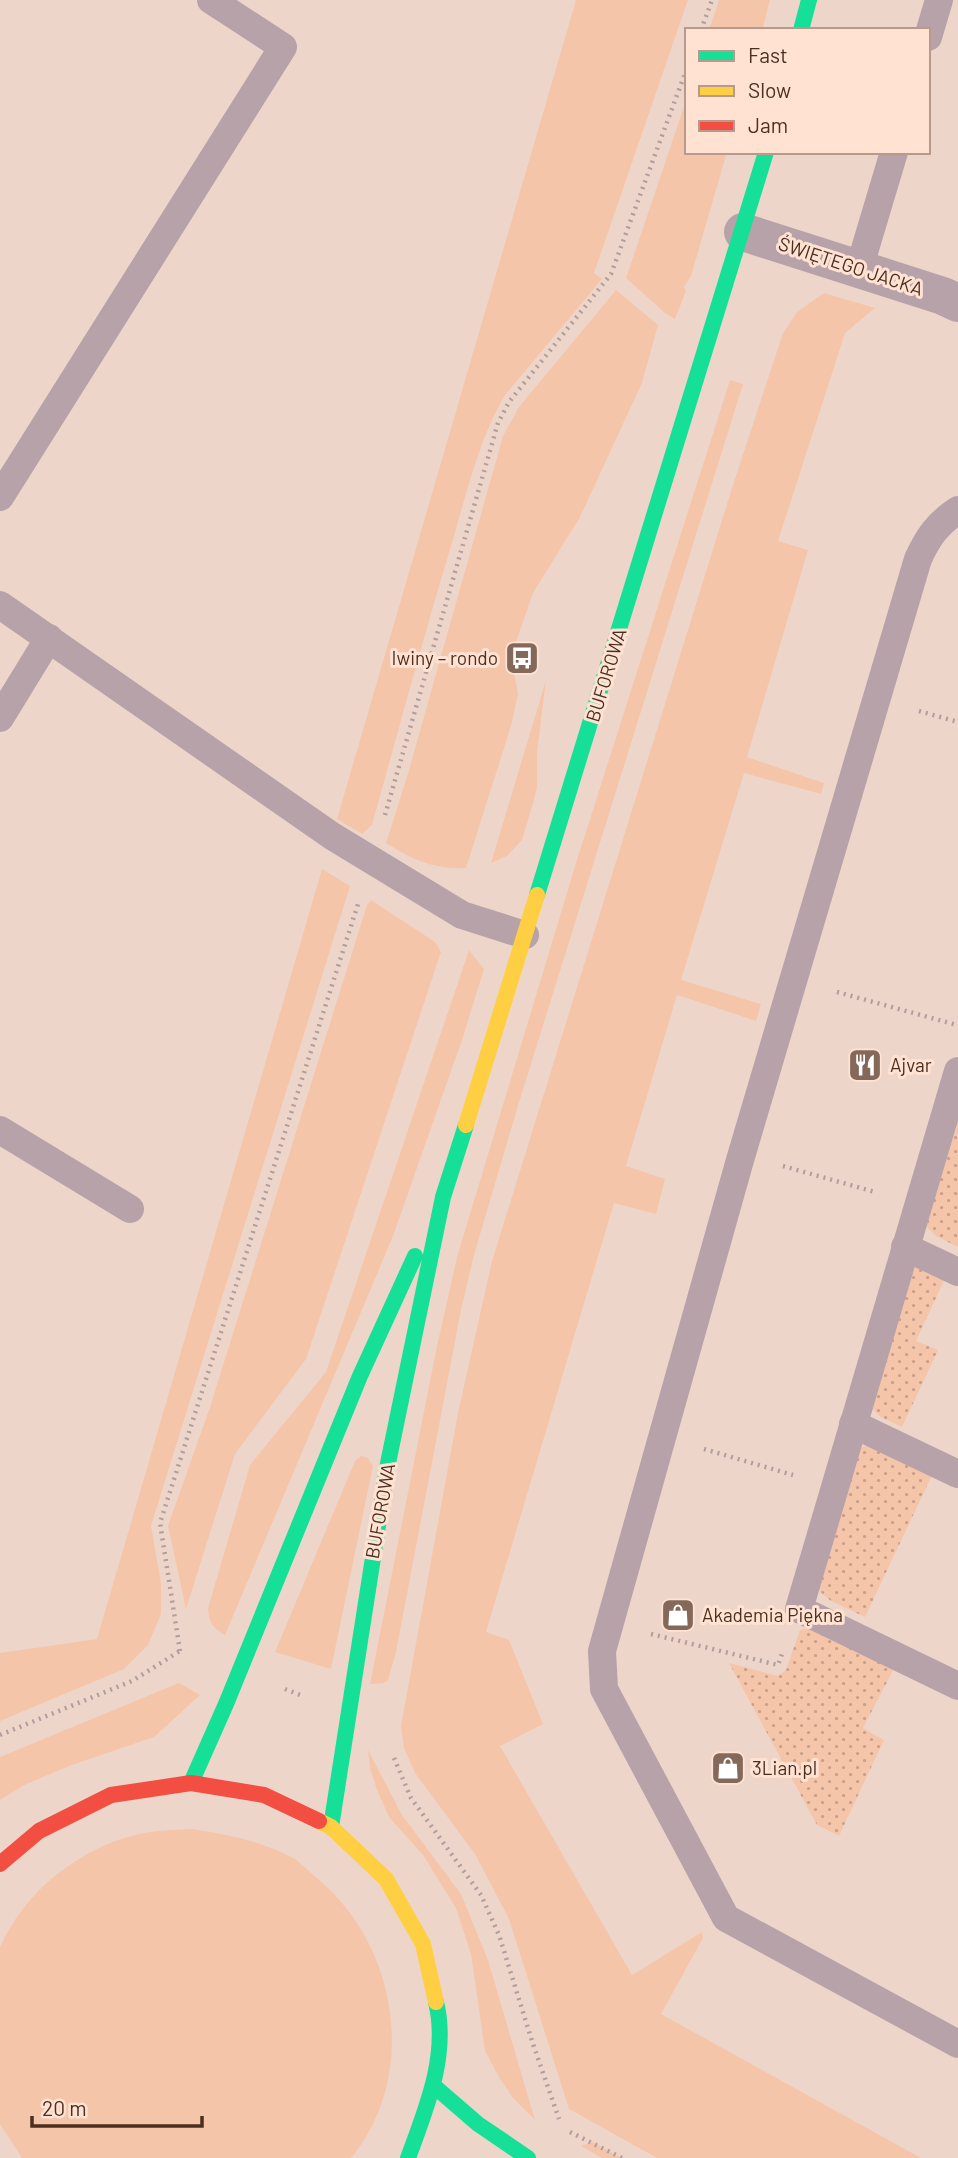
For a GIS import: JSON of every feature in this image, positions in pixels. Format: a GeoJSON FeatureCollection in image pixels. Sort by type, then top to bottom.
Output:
{"type":"FeatureCollection","features":[{"type":"Feature","properties":{"kind":"main road"},"geometry":{"type":"LineString","coordinates":[[802,28],[809,0]]}},
{"type":"Feature","properties":{"kind":"main road","name":"BUFOROWA"},"geometry":{"type":"LineString","coordinates":[[331,1827],[387,1468],[443,1197],[765,154]]}},
{"type":"Feature","properties":{"kind":"main road","name":"BUFOROWA"},"geometry":{"type":"LineString","coordinates":[[191,1783],[360,1376],[443,1197]]}},
{"type":"Feature","properties":{"kind":"main road"},"geometry":{"type":"LineString","coordinates":[[0,1864],[39,1831],[111,1794],[191,1783],[264,1795],[331,1827],[386,1879],[423,1944],[440,2018],[434,2086],[408,2158]]}},
{"type":"Feature","properties":{"kind":"main road"},"geometry":{"type":"LineString","coordinates":[[434,2086],[478,2124],[528,2158]]}},
{"type":"Feature","properties":{"kind":"street","name":"ŚWIĘTEGO JACKA"},"geometry":{"type":"LineString","coordinates":[[743,232],[958,303]]}},
{"type":"Feature","properties":{"kind":"lane"},"geometry":{"type":"LineString","coordinates":[[0,497],[283,47],[211,0]]}},
{"type":"Feature","properties":{"kind":"lane"},"geometry":{"type":"LineString","coordinates":[[930,30],[939,0]]}},
{"type":"Feature","properties":{"kind":"lane"},"geometry":{"type":"LineString","coordinates":[[859,269],[893,154]]}},
{"type":"Feature","properties":{"kind":"lane"},"geometry":{"type":"LineString","coordinates":[[958,510],[941,521],[927,539],[918,559],[736,1173],[602,1651],[604,1689],[726,1917],[958,2044]]}},
{"type":"Feature","properties":{"kind":"lane"},"geometry":{"type":"LineString","coordinates":[[0,605],[332,836],[462,915],[525,935]]}},
{"type":"Feature","properties":{"kind":"lane"},"geometry":{"type":"LineString","coordinates":[[0,718],[49,638]]}},
{"type":"Feature","properties":{"kind":"lane"},"geometry":{"type":"LineString","coordinates":[[958,1071],[799,1609],[958,1686]]}},
{"type":"Feature","properties":{"kind":"lane"},"geometry":{"type":"LineString","coordinates":[[0,1130],[130,1209]]}},
{"type":"Feature","properties":{"kind":"lane"},"geometry":{"type":"LineString","coordinates":[[905,1247],[958,1272]]}},
{"type":"Feature","properties":{"kind":"lane"},"geometry":{"type":"LineString","coordinates":[[853,1424],[958,1474]]}},
{"type":"Feature","properties":{"kind":"path"},"geometry":{"type":"LineString","coordinates":[[702,28],[712,0]]}},
{"type":"Feature","properties":{"kind":"path"},"geometry":{"type":"LineString","coordinates":[[382,828],[498,423],[509,402],[611,274],[685,73]]}},
{"type":"Feature","properties":{"kind":"path"},"geometry":{"type":"LineString","coordinates":[[915,710],[958,722]]}},
{"type":"Feature","properties":{"kind":"path"},"geometry":{"type":"LineString","coordinates":[[0,1735],[132,1681],[180,1651],[160,1523],[359,903]]}},
{"type":"Feature","properties":{"kind":"path"},"geometry":{"type":"LineString","coordinates":[[833,991],[958,1025]]}},
{"type":"Feature","properties":{"kind":"path"},"geometry":{"type":"LineString","coordinates":[[782,1166],[918,1204]]}},
{"type":"Feature","properties":{"kind":"path"},"geometry":{"type":"LineString","coordinates":[[700,1448],[834,1488]]}},
{"type":"Feature","properties":{"kind":"path"},"geometry":{"type":"LineString","coordinates":[[647,1633],[778,1665],[799,1609]]}},
{"type":"Feature","properties":{"kind":"path"},"geometry":{"type":"LineString","coordinates":[[275,1686],[312,1699]]}},
{"type":"Feature","properties":{"kind":"path"},"geometry":{"type":"LineString","coordinates":[[391,1751],[411,1798],[481,1895],[499,1935],[563,2129],[622,2158]]}},
{"type":"Feature","properties":{"kind":"shaded area"},"geometry":{"type":"Polygon","coordinates":[[[576,0],[688,0],[594,273],[602,279],[505,395],[487,431],[468,488],[372,825],[362,834],[337,819],[576,0]]]}},
{"type":"Feature","properties":{"kind":"shaded area"},"geometry":{"type":"Polygon","coordinates":[[[719,0],[770,0],[763,28],[710,28],[719,0]]]}},
{"type":"Feature","properties":{"kind":"shaded area"},"geometry":{"type":"Polygon","coordinates":[[[685,104],[685,154],[726,154],[691,276],[684,287],[686,291],[675,319],[626,278],[685,104]]]}},
{"type":"Feature","properties":{"kind":"shaded area"},"geometry":{"type":"Polygon","coordinates":[[[616,290],[658,325],[642,383],[580,517],[533,593],[515,645],[514,672],[518,694],[511,726],[466,868],[444,867],[424,862],[386,843],[503,436],[519,407],[616,290]]]}},
{"type":"Feature","properties":{"kind":"shaded area"},"geometry":{"type":"Polygon","coordinates":[[[824,293],[875,308],[845,333],[778,541],[808,550],[747,757],[824,783],[821,794],[744,773],[681,980],[761,1004],[756,1021],[677,995],[626,1166],[665,1179],[656,1214],[614,1203],[486,1632],[509,1640],[543,1724],[500,1746],[632,1975],[702,1932],[703,1938],[661,2014],[921,2158],[657,2158],[569,2109],[509,1919],[475,1854],[415,1773],[404,1748],[401,1726],[458,1413],[492,1261],[732,488],[783,333],[797,312],[824,293]]]}},
{"type":"Feature","properties":{"kind":"shaded area"},"geometry":{"type":"Polygon","coordinates":[[[730,380],[743,384],[474,1255],[461,1310],[396,1652],[388,1680],[370,1684],[457,1257],[576,863],[730,380]]]}},
{"type":"Feature","properties":{"kind":"shaded area"},"geometry":{"type":"Polygon","coordinates":[[[546,680],[537,753],[537,788],[522,840],[507,856],[491,863],[546,680]]]}},
{"type":"Feature","properties":{"kind":"shaded area"},"geometry":{"type":"Polygon","coordinates":[[[322,869],[350,886],[151,1526],[161,1583],[161,1614],[148,1645],[124,1669],[0,1721],[0,1653],[97,1639],[322,869]]]}},
{"type":"Feature","properties":{"kind":"shaded area"},"geometry":{"type":"Polygon","coordinates":[[[371,900],[435,942],[441,952],[306,1359],[235,1454],[186,1609],[168,1526],[210,1407],[367,905],[371,900]]]}},
{"type":"Feature","properties":{"kind":"shaded area"},"geometry":{"type":"Polygon","coordinates":[[[469,950],[484,969],[393,1236],[225,1635],[212,1624],[208,1608],[250,1465],[326,1372],[469,950]]]}},
{"type":"Feature","properties":{"kind":"shaded area"},"geometry":{"type":"Polygon","coordinates":[[[958,1094],[958,1247],[936,1236],[925,1225],[958,1094]]]}},
{"type":"Feature","properties":{"kind":"shaded area"},"geometry":{"type":"Polygon","coordinates":[[[914,1264],[948,1272],[916,1341],[938,1350],[902,1427],[881,1417],[869,1406],[914,1264]]]}},
{"type":"Feature","properties":{"kind":"shaded area"},"geometry":{"type":"Polygon","coordinates":[[[875,1444],[934,1471],[865,1617],[831,1601],[818,1590],[859,1447],[875,1444]]]}},
{"type":"Feature","properties":{"kind":"shaded area"},"geometry":{"type":"Polygon","coordinates":[[[361,1456],[368,1458],[373,1466],[331,1669],[275,1652],[355,1461],[361,1456]]]}},
{"type":"Feature","properties":{"kind":"shaded area"},"geometry":{"type":"Polygon","coordinates":[[[820,1625],[898,1661],[863,1728],[884,1740],[839,1836],[817,1825],[729,1663],[778,1676],[786,1670],[800,1630],[820,1625]]]}},
{"type":"Feature","properties":{"kind":"shaded area"},"geometry":{"type":"Polygon","coordinates":[[[179,1683],[200,1695],[154,1737],[72,1765],[26,1784],[0,1800],[0,1757],[179,1683]]]}},
{"type":"Feature","properties":{"kind":"shaded area"},"geometry":{"type":"Polygon","coordinates":[[[368,1750],[402,1815],[461,1894],[488,1960],[535,2120],[513,2098],[485,2051],[471,1954],[456,1908],[423,1855],[389,1817],[370,1768],[368,1750]]]}},
{"type":"Feature","properties":{"kind":"shaded area"},"geometry":{"type":"Polygon","coordinates":[[[193,1829],[258,1843],[295,1859],[346,1908],[367,1940],[382,1975],[390,2013],[392,2051],[386,2089],[372,2125],[351,2158],[22,2158],[0,2124],[0,1947],[24,1908],[39,1890],[75,1861],[95,1850],[139,1834],[193,1829]]]}},
{"type":"Feature","properties":{"kind":"shaded area"},"geometry":{"type":"Polygon","coordinates":[[[592,2142],[622,2158],[602,2158],[581,2146],[592,2142]]]}},
{"type":"Feature","properties":{"kind":"traffic: fast"},"geometry":{"type":"LineString","coordinates":[[802,28],[809,0]]}},
{"type":"Feature","properties":{"kind":"traffic: fast"},"geometry":{"type":"LineString","coordinates":[[537,895],[765,154]]}},
{"type":"Feature","properties":{"kind":"traffic: fast"},"geometry":{"type":"LineString","coordinates":[[331,1827],[387,1468],[443,1197],[466,1125]]}},
{"type":"Feature","properties":{"kind":"traffic: fast"},"geometry":{"type":"LineString","coordinates":[[191,1783],[360,1376],[415,1256]]}},
{"type":"Feature","properties":{"kind":"traffic: fast"},"geometry":{"type":"LineString","coordinates":[[408,2158],[434,2082],[438,2062],[440,2042],[436,2002]]}},
{"type":"Feature","properties":{"kind":"traffic: fast"},"geometry":{"type":"LineString","coordinates":[[434,2086],[478,2124],[528,2158]]}},
{"type":"Feature","properties":{"kind":"traffic: slow"},"geometry":{"type":"LineString","coordinates":[[466,1125],[537,895]]}},
{"type":"Feature","properties":{"kind":"traffic: slow"},"geometry":{"type":"LineString","coordinates":[[319,1821],[331,1827],[386,1879],[423,1944],[436,2002]]}},
{"type":"Feature","properties":{"kind":"traffic: jam"},"geometry":{"type":"LineString","coordinates":[[0,1864],[39,1831],[111,1795],[191,1783],[264,1795],[319,1821]]}},
{"type":"Feature","properties":{"kind":"place","name":"Iwiny – rondo"},"geometry":{"type":"Point","coordinates":[522,658]}},
{"type":"Feature","properties":{"kind":"place","name":"Ajvar"},"geometry":{"type":"Point","coordinates":[865,1065]}},
{"type":"Feature","properties":{"kind":"place","name":"Akademia Piękna"},"geometry":{"type":"Point","coordinates":[678,1615]}},
{"type":"Feature","properties":{"kind":"place","name":"3Lian.pl"},"geometry":{"type":"Point","coordinates":[728,1768]}}]}
